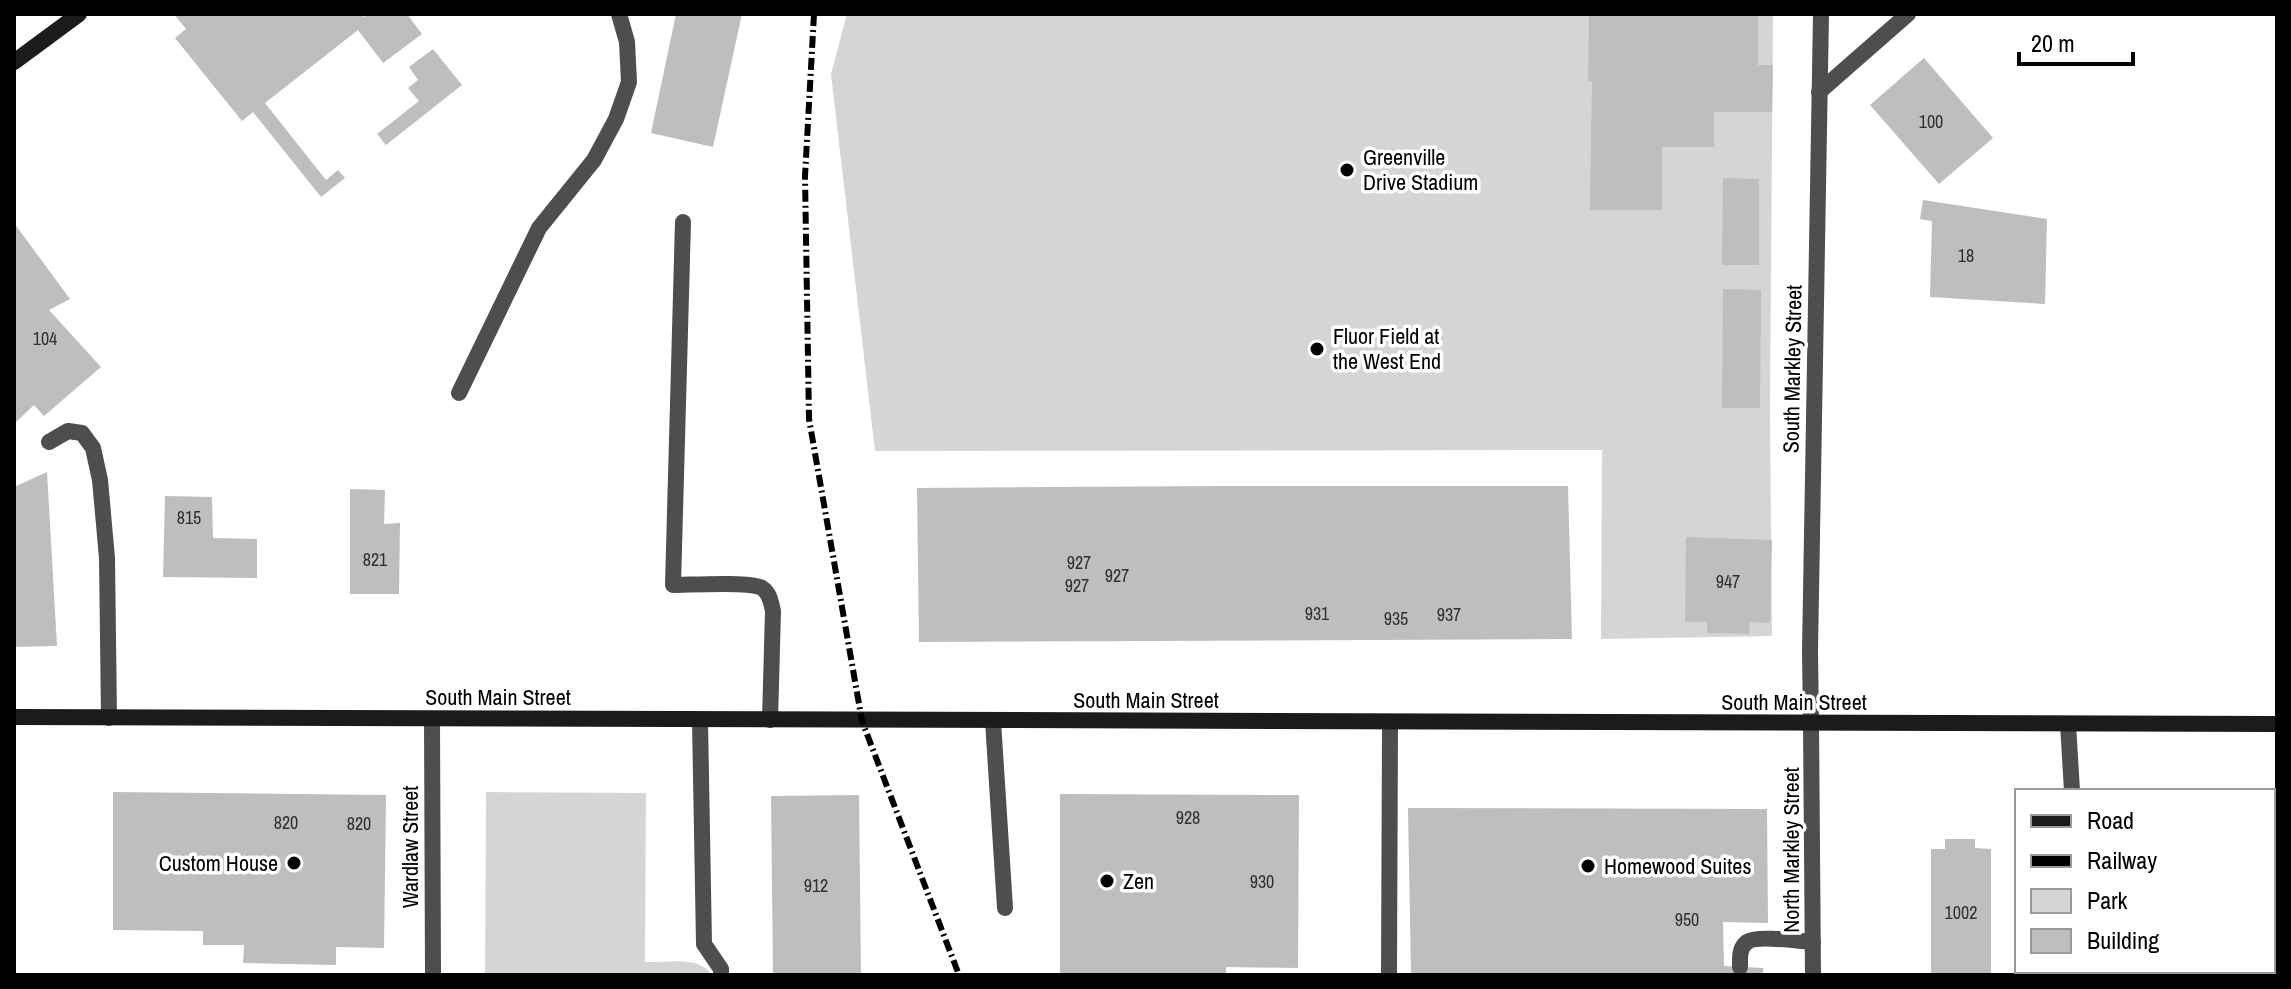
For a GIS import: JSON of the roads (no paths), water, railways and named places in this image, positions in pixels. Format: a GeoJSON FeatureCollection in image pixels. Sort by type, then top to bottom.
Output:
{"type":"FeatureCollection","features":[{"type":"Feature","properties":{"kind":"main road"},"geometry":{"type":"LineString","coordinates":[[14,62],[79,14]]}},
{"type":"Feature","properties":{"kind":"main road","name":"South Main Street"},"geometry":{"type":"LineString","coordinates":[[14,717],[2277,724]]}},
{"type":"Feature","properties":{"kind":"street"},"geometry":{"type":"LineString","coordinates":[[459,393],[539,228],[594,160],[616,119],[629,82],[627,42],[619,14]]}},
{"type":"Feature","properties":{"kind":"street","name":"South Markley Street"},"geometry":{"type":"LineString","coordinates":[[1811,724],[1821,14]]}},
{"type":"Feature","properties":{"kind":"street"},"geometry":{"type":"LineString","coordinates":[[1819,92],[1908,14]]}},
{"type":"Feature","properties":{"kind":"street"},"geometry":{"type":"LineString","coordinates":[[683,222],[673,585],[746,585],[762,588],[770,598],[773,611],[770,720]]}},
{"type":"Feature","properties":{"kind":"street"},"geometry":{"type":"LineString","coordinates":[[49,442],[68,431],[82,433],[93,448],[100,480],[107,558],[109,718]]}},
{"type":"Feature","properties":{"kind":"street","name":"Wardlaw Street"},"geometry":{"type":"LineString","coordinates":[[432,719],[433,975]]}},
{"type":"Feature","properties":{"kind":"street"},"geometry":{"type":"LineString","coordinates":[[700,720],[704,944],[721,969],[721,975]]}},
{"type":"Feature","properties":{"kind":"street"},"geometry":{"type":"LineString","coordinates":[[993,721],[1005,908]]}},
{"type":"Feature","properties":{"kind":"street"},"geometry":{"type":"LineString","coordinates":[[1389,975],[1390,723]]}},
{"type":"Feature","properties":{"kind":"street","name":"North Markley Street"},"geometry":{"type":"LineString","coordinates":[[1811,724],[1813,975]]}},
{"type":"Feature","properties":{"kind":"street"},"geometry":{"type":"LineString","coordinates":[[2068,724],[2072,789]]}},
{"type":"Feature","properties":{"kind":"street"},"geometry":{"type":"LineString","coordinates":[[1740,967],[1740,952],[1745,943],[1755,939],[1813,942]]}},
{"type":"Feature","properties":{"kind":"railway"},"geometry":{"type":"LineString","coordinates":[[814,14],[805,176],[809,419],[862,721],[959,975]]}},
{"type":"Feature","properties":{"kind":"place","name":"Greenville Drive Stadium"},"geometry":{"type":"Point","coordinates":[1347,170]}},
{"type":"Feature","properties":{"kind":"place","name":"Fluor Field at the West End"},"geometry":{"type":"Point","coordinates":[1317,349]}},
{"type":"Feature","properties":{"kind":"place","name":"Custom House"},"geometry":{"type":"Point","coordinates":[294,863]}},
{"type":"Feature","properties":{"kind":"place","name":"Homewood Suites"},"geometry":{"type":"Point","coordinates":[1588,866]}},
{"type":"Feature","properties":{"kind":"place","name":"Zen"},"geometry":{"type":"Point","coordinates":[1107,881]}}]}
